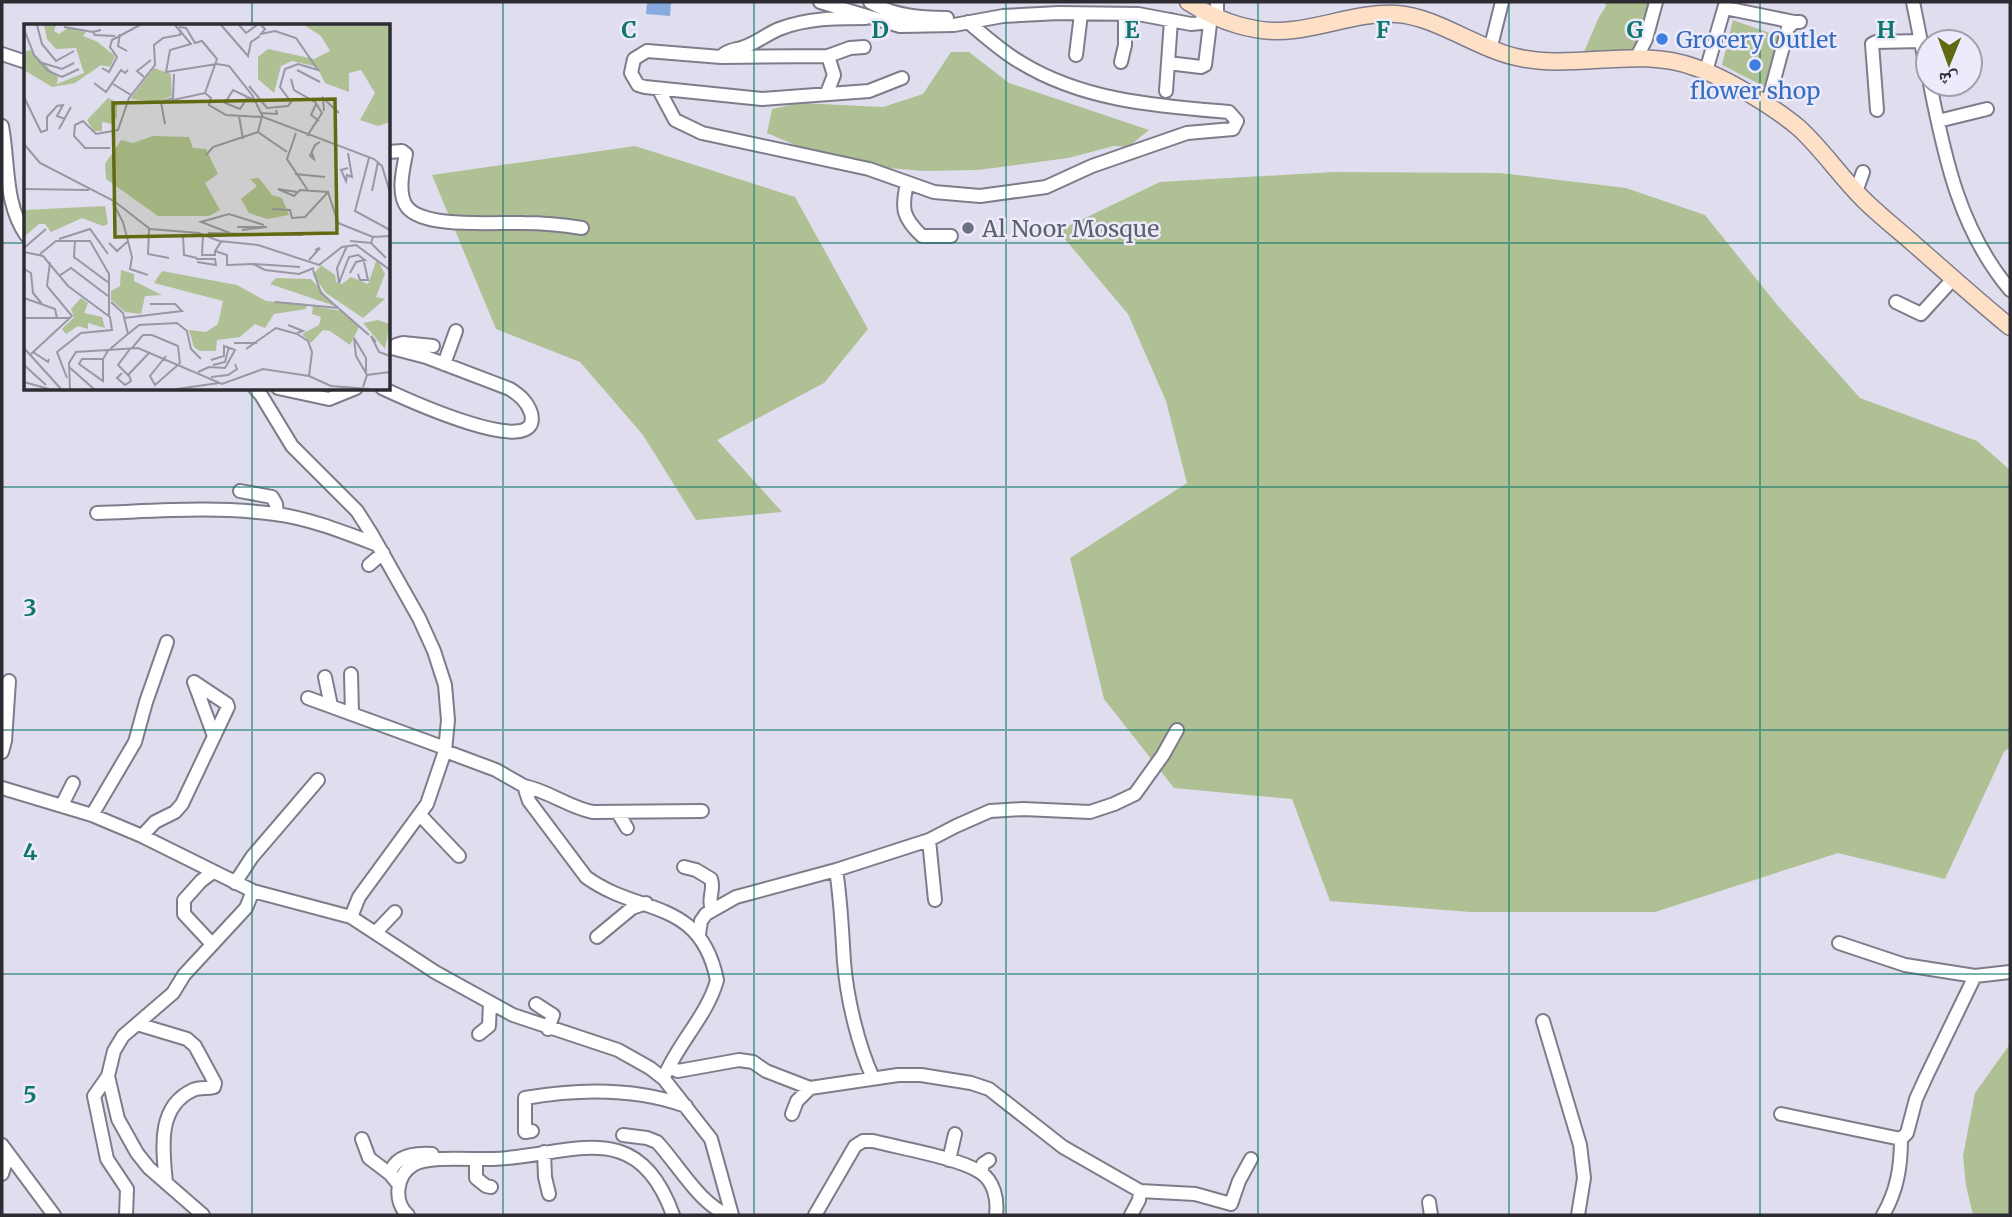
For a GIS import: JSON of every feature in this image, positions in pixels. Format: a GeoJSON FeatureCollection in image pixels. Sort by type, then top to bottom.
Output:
{"type":"FeatureCollection","features":[{"type":"Feature","properties":{"kind":"main road"},"geometry":{"type":"LineString","coordinates":[[1188,2],[1257,30],[1273,32],[1312,33],[1363,15],[1400,8],[1489,50],[1530,60],[1675,61],[1706,71],[1767,106],[1799,129],[1856,192],[2010,327]]}},
{"type":"Feature","properties":{"kind":"street"},"geometry":{"type":"LineString","coordinates":[[820,2],[900,26],[954,25],[1021,15],[1081,13],[1125,14],[1191,24],[1201,23],[1212,12]]}},
{"type":"Feature","properties":{"kind":"street"},"geometry":{"type":"LineString","coordinates":[[659,90],[675,120],[702,133],[869,169],[934,192],[980,196],[1046,187],[1092,166],[1187,132],[1233,129],[1237,121],[1229,112],[1151,105],[1085,92],[1022,64],[972,22],[959,18],[909,17],[870,2]]}},
{"type":"Feature","properties":{"kind":"street"},"geometry":{"type":"LineString","coordinates":[[1489,50],[1502,2]]}},
{"type":"Feature","properties":{"kind":"street"},"geometry":{"type":"LineString","coordinates":[[1636,59],[1646,39],[1657,2]]}},
{"type":"Feature","properties":{"kind":"street"},"geometry":{"type":"LineString","coordinates":[[1913,2],[1918,28]]}},
{"type":"Feature","properties":{"kind":"street"},"geometry":{"type":"LineString","coordinates":[[1706,71],[1726,5],[1797,22],[1788,28],[1767,106]]}},
{"type":"Feature","properties":{"kind":"street"},"geometry":{"type":"LineString","coordinates":[[1168,62],[1201,67],[1205,65],[1212,12]]}},
{"type":"Feature","properties":{"kind":"street"},"geometry":{"type":"LineString","coordinates":[[1076,55],[1081,13]]}},
{"type":"Feature","properties":{"kind":"street"},"geometry":{"type":"LineString","coordinates":[[1121,62],[1125,45],[1125,14]]}},
{"type":"Feature","properties":{"kind":"street"},"geometry":{"type":"LineString","coordinates":[[721,57],[731,49],[746,47],[791,25],[821,18],[873,19]]}},
{"type":"Feature","properties":{"kind":"street"},"geometry":{"type":"LineString","coordinates":[[1166,91],[1171,20]]}},
{"type":"Feature","properties":{"kind":"street"},"geometry":{"type":"LineString","coordinates":[[1875,34],[1914,37]]}},
{"type":"Feature","properties":{"kind":"street"},"geometry":{"type":"LineString","coordinates":[[1877,110],[1872,44],[1914,38]]}},
{"type":"Feature","properties":{"kind":"street"},"geometry":{"type":"LineString","coordinates":[[864,47],[850,48],[828,56],[721,57],[647,51],[639,53],[631,66],[638,85],[659,90],[762,99],[869,91],[902,78]]}},
{"type":"Feature","properties":{"kind":"street"},"geometry":{"type":"LineString","coordinates":[[2,54],[24,61]]}},
{"type":"Feature","properties":{"kind":"street"},"geometry":{"type":"LineString","coordinates":[[827,93],[834,75],[828,56]]}},
{"type":"Feature","properties":{"kind":"street"},"geometry":{"type":"LineString","coordinates":[[1933,98],[1966,222],[1991,265],[2010,290]]}},
{"type":"Feature","properties":{"kind":"street"},"geometry":{"type":"LineString","coordinates":[[1938,121],[1987,109]]}},
{"type":"Feature","properties":{"kind":"street"},"geometry":{"type":"LineString","coordinates":[[2,126],[11,199],[24,231]]}},
{"type":"Feature","properties":{"kind":"street"},"geometry":{"type":"LineString","coordinates":[[390,152],[402,151],[406,155],[402,194],[405,205],[421,216],[462,223],[527,223],[582,228]]}},
{"type":"Feature","properties":{"kind":"street"},"geometry":{"type":"LineString","coordinates":[[1856,192],[1863,172]]}},
{"type":"Feature","properties":{"kind":"street"},"geometry":{"type":"LineString","coordinates":[[908,184],[903,203],[908,222],[922,236],[951,236]]}},
{"type":"Feature","properties":{"kind":"street"},"geometry":{"type":"LineString","coordinates":[[1896,302],[1921,314],[1953,279]]}},
{"type":"Feature","properties":{"kind":"street"},"geometry":{"type":"LineString","coordinates":[[444,364],[456,331]]}},
{"type":"Feature","properties":{"kind":"street"},"geometry":{"type":"LineString","coordinates":[[390,347],[403,344],[433,346]]}},
{"type":"Feature","properties":{"kind":"street"},"geometry":{"type":"LineString","coordinates":[[387,390],[487,429],[517,432],[524,430],[530,424],[532,415],[522,397],[503,386],[426,357],[390,348]]}},
{"type":"Feature","properties":{"kind":"street"},"geometry":{"type":"LineString","coordinates":[[287,390],[329,399],[351,390]]}},
{"type":"Feature","properties":{"kind":"street"},"geometry":{"type":"LineString","coordinates":[[261,391],[292,446],[357,511],[380,549],[419,618],[440,667],[447,703],[445,749],[433,788],[419,815],[359,897],[351,917]]}},
{"type":"Feature","properties":{"kind":"street"},"geometry":{"type":"LineString","coordinates":[[240,491],[272,497],[277,514]]}},
{"type":"Feature","properties":{"kind":"street"},"geometry":{"type":"LineString","coordinates":[[97,513],[179,509],[277,514],[350,534],[380,549]]}},
{"type":"Feature","properties":{"kind":"street"},"geometry":{"type":"LineString","coordinates":[[369,565],[380,549]]}},
{"type":"Feature","properties":{"kind":"street"},"geometry":{"type":"LineString","coordinates":[[92,815],[135,741],[167,642]]}},
{"type":"Feature","properties":{"kind":"street"},"geometry":{"type":"LineString","coordinates":[[351,674],[352,713]]}},
{"type":"Feature","properties":{"kind":"street"},"geometry":{"type":"LineString","coordinates":[[325,677],[331,706]]}},
{"type":"Feature","properties":{"kind":"street"},"geometry":{"type":"LineString","coordinates":[[2,751],[9,681]]}},
{"type":"Feature","properties":{"kind":"street"},"geometry":{"type":"LineString","coordinates":[[308,698],[445,749],[496,770],[524,786],[552,794],[582,810],[618,813],[702,811]]}},
{"type":"Feature","properties":{"kind":"street"},"geometry":{"type":"LineString","coordinates":[[699,934],[701,921],[712,910],[736,897],[836,870],[929,840],[990,811],[1014,809],[1090,812],[1114,804],[1135,794],[1177,730]]}},
{"type":"Feature","properties":{"kind":"street"},"geometry":{"type":"LineString","coordinates":[[142,836],[155,822],[175,812],[182,804],[214,736]]}},
{"type":"Feature","properties":{"kind":"street"},"geometry":{"type":"LineString","coordinates":[[235,883],[252,857],[318,780]]}},
{"type":"Feature","properties":{"kind":"street"},"geometry":{"type":"LineString","coordinates":[[62,805],[74,783]]}},
{"type":"Feature","properties":{"kind":"street"},"geometry":{"type":"LineString","coordinates":[[524,786],[528,801],[586,877],[608,890],[681,919],[699,934],[717,980],[708,1004],[667,1073]]}},
{"type":"Feature","properties":{"kind":"street"},"geometry":{"type":"LineString","coordinates":[[2,788],[92,815],[142,836],[253,891],[351,917],[435,972],[513,1016],[618,1051],[650,1068],[667,1073],[739,1060],[753,1062],[766,1071],[810,1088],[873,1078],[922,1075],[962,1081],[989,1089],[1071,1152],[1140,1191],[1195,1194],[1231,1204],[1251,1159]]}},
{"type":"Feature","properties":{"kind":"street"},"geometry":{"type":"LineString","coordinates":[[618,813],[627,828]]}},
{"type":"Feature","properties":{"kind":"street"},"geometry":{"type":"LineString","coordinates":[[419,815],[459,856]]}},
{"type":"Feature","properties":{"kind":"street"},"geometry":{"type":"LineString","coordinates":[[929,840],[935,900]]}},
{"type":"Feature","properties":{"kind":"street"},"geometry":{"type":"LineString","coordinates":[[684,867],[711,878],[714,887],[710,900],[712,910]]}},
{"type":"Feature","properties":{"kind":"street"},"geometry":{"type":"LineString","coordinates":[[836,870],[842,903],[844,965],[860,1043],[873,1078]]}},
{"type":"Feature","properties":{"kind":"street"},"geometry":{"type":"LineString","coordinates":[[212,944],[184,914],[184,900],[213,872]]}},
{"type":"Feature","properties":{"kind":"street"},"geometry":{"type":"LineString","coordinates":[[126,1215],[127,1189],[107,1159],[94,1096],[108,1076],[114,1051],[123,1036],[173,993],[184,975],[246,908],[253,891]]}},
{"type":"Feature","properties":{"kind":"street"},"geometry":{"type":"LineString","coordinates":[[597,937],[632,908],[646,903]]}},
{"type":"Feature","properties":{"kind":"street"},"geometry":{"type":"LineString","coordinates":[[376,932],[395,912]]}},
{"type":"Feature","properties":{"kind":"street"},"geometry":{"type":"LineString","coordinates":[[1839,943],[1905,965],[1975,976],[2010,972]]}},
{"type":"Feature","properties":{"kind":"street"},"geometry":{"type":"LineString","coordinates":[[1883,1215],[1896,1187],[1901,1139],[1907,1133],[1916,1099],[1975,976]]}},
{"type":"Feature","properties":{"kind":"street"},"geometry":{"type":"LineString","coordinates":[[479,1034],[489,1026],[490,1003]]}},
{"type":"Feature","properties":{"kind":"street"},"geometry":{"type":"LineString","coordinates":[[536,1004],[553,1015],[548,1029]]}},
{"type":"Feature","properties":{"kind":"street"},"geometry":{"type":"LineString","coordinates":[[1543,1021],[1580,1145],[1584,1178],[1578,1215]]}},
{"type":"Feature","properties":{"kind":"street"},"geometry":{"type":"LineString","coordinates":[[137,1024],[187,1039],[195,1046],[215,1083],[214,1087],[200,1088],[181,1098],[165,1121],[162,1140],[166,1183]]}},
{"type":"Feature","properties":{"kind":"street"},"geometry":{"type":"LineString","coordinates":[[623,1135],[657,1142],[720,1213],[731,1215],[713,1145],[667,1073]]}},
{"type":"Feature","properties":{"kind":"street"},"geometry":{"type":"LineString","coordinates":[[108,1076],[124,1132],[149,1168],[203,1215]]}},
{"type":"Feature","properties":{"kind":"street"},"geometry":{"type":"LineString","coordinates":[[792,1114],[797,1101],[810,1088]]}},
{"type":"Feature","properties":{"kind":"street"},"geometry":{"type":"LineString","coordinates":[[532,1131],[525,1132],[525,1098],[617,1093],[652,1097],[687,1106]]}},
{"type":"Feature","properties":{"kind":"street"},"geometry":{"type":"LineString","coordinates":[[1781,1114],[1901,1139]]}},
{"type":"Feature","properties":{"kind":"street"},"geometry":{"type":"LineString","coordinates":[[949,1160],[955,1134]]}},
{"type":"Feature","properties":{"kind":"street"},"geometry":{"type":"LineString","coordinates":[[362,1139],[369,1158],[390,1174],[399,1185]]}},
{"type":"Feature","properties":{"kind":"street"},"geometry":{"type":"LineString","coordinates":[[815,1215],[847,1157],[855,1146],[863,1141],[873,1141],[949,1160],[981,1172],[996,1195],[996,1215]]}},
{"type":"Feature","properties":{"kind":"street"},"geometry":{"type":"LineString","coordinates":[[408,1215],[402,1210],[397,1198],[399,1185],[411,1165],[423,1161],[493,1159],[586,1147],[618,1150],[653,1176],[668,1200],[673,1215]]}},
{"type":"Feature","properties":{"kind":"street"},"geometry":{"type":"LineString","coordinates":[[2,1174],[5,1149]]}},
{"type":"Feature","properties":{"kind":"street"},"geometry":{"type":"LineString","coordinates":[[5,1149],[54,1215]]}},
{"type":"Feature","properties":{"kind":"street"},"geometry":{"type":"LineString","coordinates":[[544,1152],[549,1194]]}},
{"type":"Feature","properties":{"kind":"street"},"geometry":{"type":"LineString","coordinates":[[390,1174],[392,1167],[404,1157],[418,1153],[488,1153],[493,1159]]}},
{"type":"Feature","properties":{"kind":"street"},"geometry":{"type":"LineString","coordinates":[[476,1158],[476,1178],[485,1186],[491,1187]]}},
{"type":"Feature","properties":{"kind":"street"},"geometry":{"type":"LineString","coordinates":[[981,1172],[983,1164],[989,1160]]}},
{"type":"Feature","properties":{"kind":"street"},"geometry":{"type":"LineString","coordinates":[[1131,1215],[1139,1200],[1140,1191]]}},
{"type":"Feature","properties":{"kind":"green space"},"geometry":{"type":"Polygon","coordinates":[[[1605,2],[1652,2],[1641,40],[1635,50],[1583,54],[1606,6],[1605,2]]]}},
{"type":"Feature","properties":{"kind":"green space"},"geometry":{"type":"Polygon","coordinates":[[[1733,20],[1781,37],[1765,87],[1722,65],[1733,20]]]}},
{"type":"Feature","properties":{"kind":"green space"},"geometry":{"type":"Polygon","coordinates":[[[951,52],[969,52],[1009,83],[1149,130],[1128,147],[1114,146],[1068,158],[978,170],[924,171],[876,167],[809,151],[767,133],[772,109],[800,103],[883,107],[923,94],[951,52]]]}},
{"type":"Feature","properties":{"kind":"green space"},"geometry":{"type":"Polygon","coordinates":[[[635,146],[795,197],[868,329],[824,383],[717,440],[782,512],[696,520],[643,435],[580,362],[496,329],[432,175],[635,146]]]}},
{"type":"Feature","properties":{"kind":"green space"},"geometry":{"type":"Polygon","coordinates":[[[1333,172],[1500,173],[1626,188],[1705,215],[1778,306],[1860,398],[1977,441],[2010,470],[2010,747],[2004,752],[1945,879],[1838,853],[1655,912],[1470,912],[1330,901],[1292,799],[1174,788],[1104,699],[1070,558],[1187,483],[1166,401],[1128,314],[1058,231],[1160,182],[1333,172]]]}},
{"type":"Feature","properties":{"kind":"green space"},"geometry":{"type":"Polygon","coordinates":[[[2010,1044],[2010,1215],[1973,1215],[1963,1156],[1975,1093],[2010,1044]]]}},
{"type":"Feature","properties":{"kind":"water"},"geometry":{"type":"Polygon","coordinates":[[[647,2],[671,2],[670,16],[646,14],[647,2]]]}},
{"type":"Feature","properties":{"kind":"place","name":"Grocery Outlet"},"geometry":{"type":"Point","coordinates":[1662,39]}},
{"type":"Feature","properties":{"kind":"place","name":"flower shop"},"geometry":{"type":"Point","coordinates":[1755,65]}},
{"type":"Feature","properties":{"kind":"place","name":"Al Noor Mosque"},"geometry":{"type":"Point","coordinates":[968,228]}}]}
